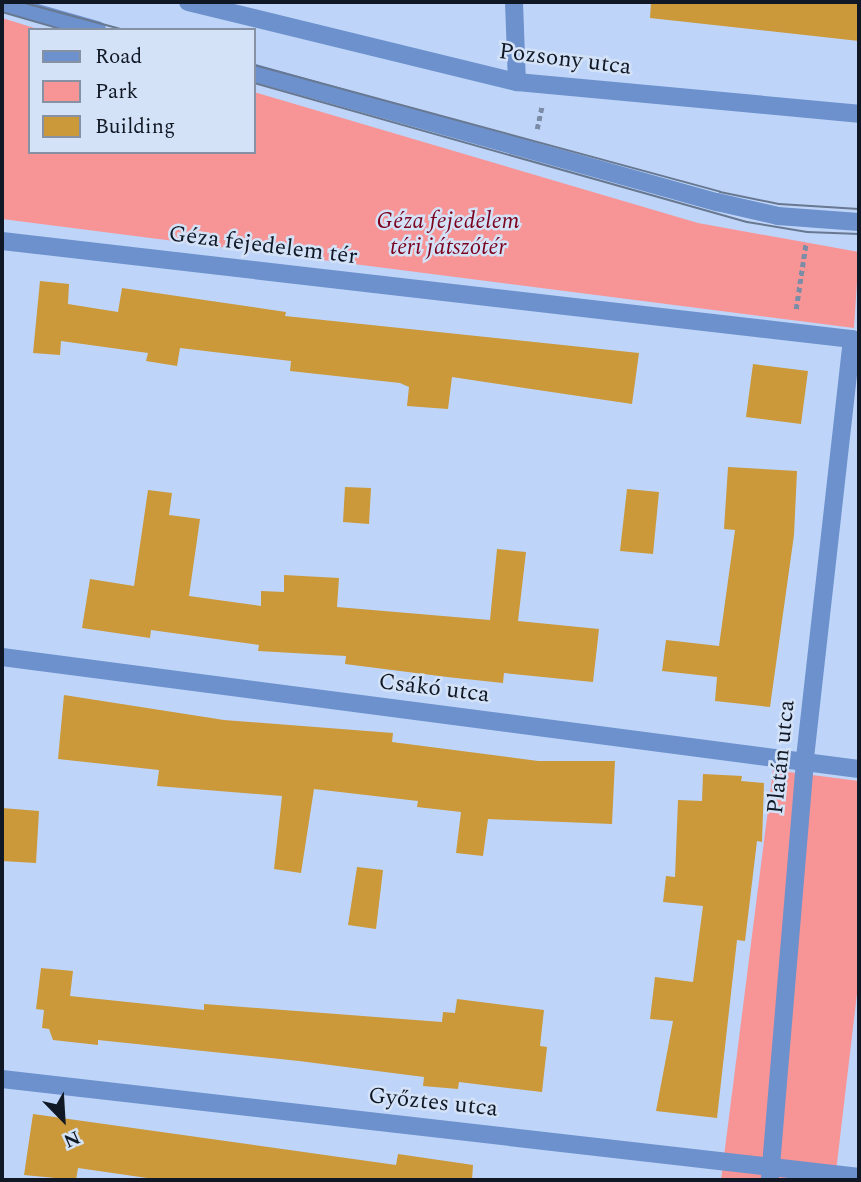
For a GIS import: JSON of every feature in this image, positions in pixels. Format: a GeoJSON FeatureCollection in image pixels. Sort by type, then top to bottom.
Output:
{"type":"FeatureCollection","features":[{"type":"Feature","properties":{"kind":"street","name":"Pozsony utca"},"geometry":{"type":"LineString","coordinates":[[188,2],[517,82],[859,114]]}},
{"type":"Feature","properties":{"kind":"street"},"geometry":{"type":"LineString","coordinates":[[514,2],[517,82]]}},
{"type":"Feature","properties":{"kind":"street"},"geometry":{"type":"LineString","coordinates":[[2,3],[90,28]]}},
{"type":"Feature","properties":{"kind":"street"},"geometry":{"type":"LineString","coordinates":[[256,75],[717,202],[808,220],[859,222]]}},
{"type":"Feature","properties":{"kind":"street","name":"Géza fejedelem tér"},"geometry":{"type":"LineString","coordinates":[[2,241],[852,339]]}},
{"type":"Feature","properties":{"kind":"street","name":"Platán utca"},"geometry":{"type":"LineString","coordinates":[[771,1173],[805,761],[852,339]]}},
{"type":"Feature","properties":{"kind":"street","name":"Csákó utca"},"geometry":{"type":"LineString","coordinates":[[2,657],[859,769]]}},
{"type":"Feature","properties":{"kind":"street","name":"Győztes utca"},"geometry":{"type":"LineString","coordinates":[[2,1079],[771,1173],[859,1177]]}},
{"type":"Feature","properties":{"kind":"path"},"geometry":{"type":"LineString","coordinates":[[533,151],[546,85]]}},
{"type":"Feature","properties":{"kind":"path"},"geometry":{"type":"LineString","coordinates":[[793,332],[808,220]]}},
{"type":"Feature","properties":{"kind":"green space","name":"Géza fejedelem téri játszótér"},"geometry":{"type":"Polygon","coordinates":[[[2,18],[34,28],[28,28],[28,154],[256,154],[256,93],[698,223],[859,252],[854,328],[2,219],[2,18]]]}},
{"type":"Feature","properties":{"kind":"green space"},"geometry":{"type":"Polygon","coordinates":[[[773,770],[859,781],[859,977],[835,1180],[721,1180],[773,770]]]}},
{"type":"Feature","properties":{"kind":"building"},"geometry":{"type":"Polygon","coordinates":[[[651,2],[859,2],[859,41],[650,18],[651,2]]]}},
{"type":"Feature","properties":{"kind":"building"},"geometry":{"type":"Polygon","coordinates":[[[40,281],[69,284],[68,304],[118,312],[122,288],[286,312],[285,316],[639,353],[632,404],[452,377],[448,409],[407,406],[409,387],[400,383],[290,371],[291,361],[180,348],[177,366],[146,361],[148,353],[61,341],[60,355],[33,353],[40,281]]]}},
{"type":"Feature","properties":{"kind":"building"},"geometry":{"type":"Polygon","coordinates":[[[753,364],[808,371],[801,424],[746,417],[753,364]]]}},
{"type":"Feature","properties":{"kind":"building"},"geometry":{"type":"Polygon","coordinates":[[[728,467],[797,471],[794,535],[770,707],[715,701],[717,677],[662,671],[666,640],[719,646],[735,530],[724,529],[728,467]]]}},
{"type":"Feature","properties":{"kind":"building"},"geometry":{"type":"Polygon","coordinates":[[[345,487],[371,488],[369,524],[343,522],[345,487]]]}},
{"type":"Feature","properties":{"kind":"building"},"geometry":{"type":"Polygon","coordinates":[[[627,489],[659,492],[653,554],[620,551],[627,489]]]}},
{"type":"Feature","properties":{"kind":"building"},"geometry":{"type":"Polygon","coordinates":[[[148,490],[172,493],[169,515],[200,519],[189,596],[261,606],[261,591],[284,592],[284,575],[339,578],[337,607],[490,620],[497,549],[526,552],[518,621],[599,629],[593,682],[504,673],[503,683],[345,664],[346,656],[258,651],[259,645],[151,630],[150,638],[82,628],[90,579],[134,586],[148,490]]]}},
{"type":"Feature","properties":{"kind":"building"},"geometry":{"type":"Polygon","coordinates":[[[64,695],[224,720],[393,733],[392,742],[538,761],[615,761],[612,824],[488,819],[483,856],[456,853],[461,812],[417,807],[418,801],[314,789],[301,873],[274,869],[282,796],[157,786],[159,770],[58,759],[64,695]]]}},
{"type":"Feature","properties":{"kind":"building"},"geometry":{"type":"Polygon","coordinates":[[[703,774],[742,776],[741,781],[764,783],[762,842],[757,841],[745,941],[737,940],[717,1118],[656,1111],[673,1021],[650,1019],[655,977],[693,982],[703,906],[663,902],[666,876],[675,877],[678,800],[702,801],[703,774]]]}},
{"type":"Feature","properties":{"kind":"building"},"geometry":{"type":"Polygon","coordinates":[[[2,808],[39,811],[36,863],[2,861],[2,808]]]}},
{"type":"Feature","properties":{"kind":"building"},"geometry":{"type":"Polygon","coordinates":[[[357,867],[383,870],[376,929],[348,925],[357,867]]]}},
{"type":"Feature","properties":{"kind":"building"},"geometry":{"type":"Polygon","coordinates":[[[41,968],[73,971],[70,996],[204,1010],[204,1004],[442,1022],[443,1012],[455,1013],[457,999],[544,1010],[540,1046],[547,1047],[542,1092],[459,1082],[458,1089],[423,1086],[424,1077],[299,1061],[98,1040],[98,1045],[53,1040],[49,1029],[42,1028],[44,1010],[36,1009],[41,968]]]}},
{"type":"Feature","properties":{"kind":"building"},"geometry":{"type":"Polygon","coordinates":[[[33,1114],[396,1165],[398,1154],[473,1165],[472,1180],[161,1180],[78,1168],[76,1180],[24,1175],[33,1114]]]}},
{"type":"Feature","properties":{"kind":"tram line"},"geometry":{"type":"LineString","coordinates":[[21,2],[117,28]]}},
{"type":"Feature","properties":{"kind":"tram line"},"geometry":{"type":"LineString","coordinates":[[2,12],[57,28]]}},
{"type":"Feature","properties":{"kind":"tram line"},"geometry":{"type":"LineString","coordinates":[[256,66],[720,192],[779,204],[859,209]]}},
{"type":"Feature","properties":{"kind":"tram line"},"geometry":{"type":"LineString","coordinates":[[256,84],[747,222],[807,232],[859,234]]}}]}
